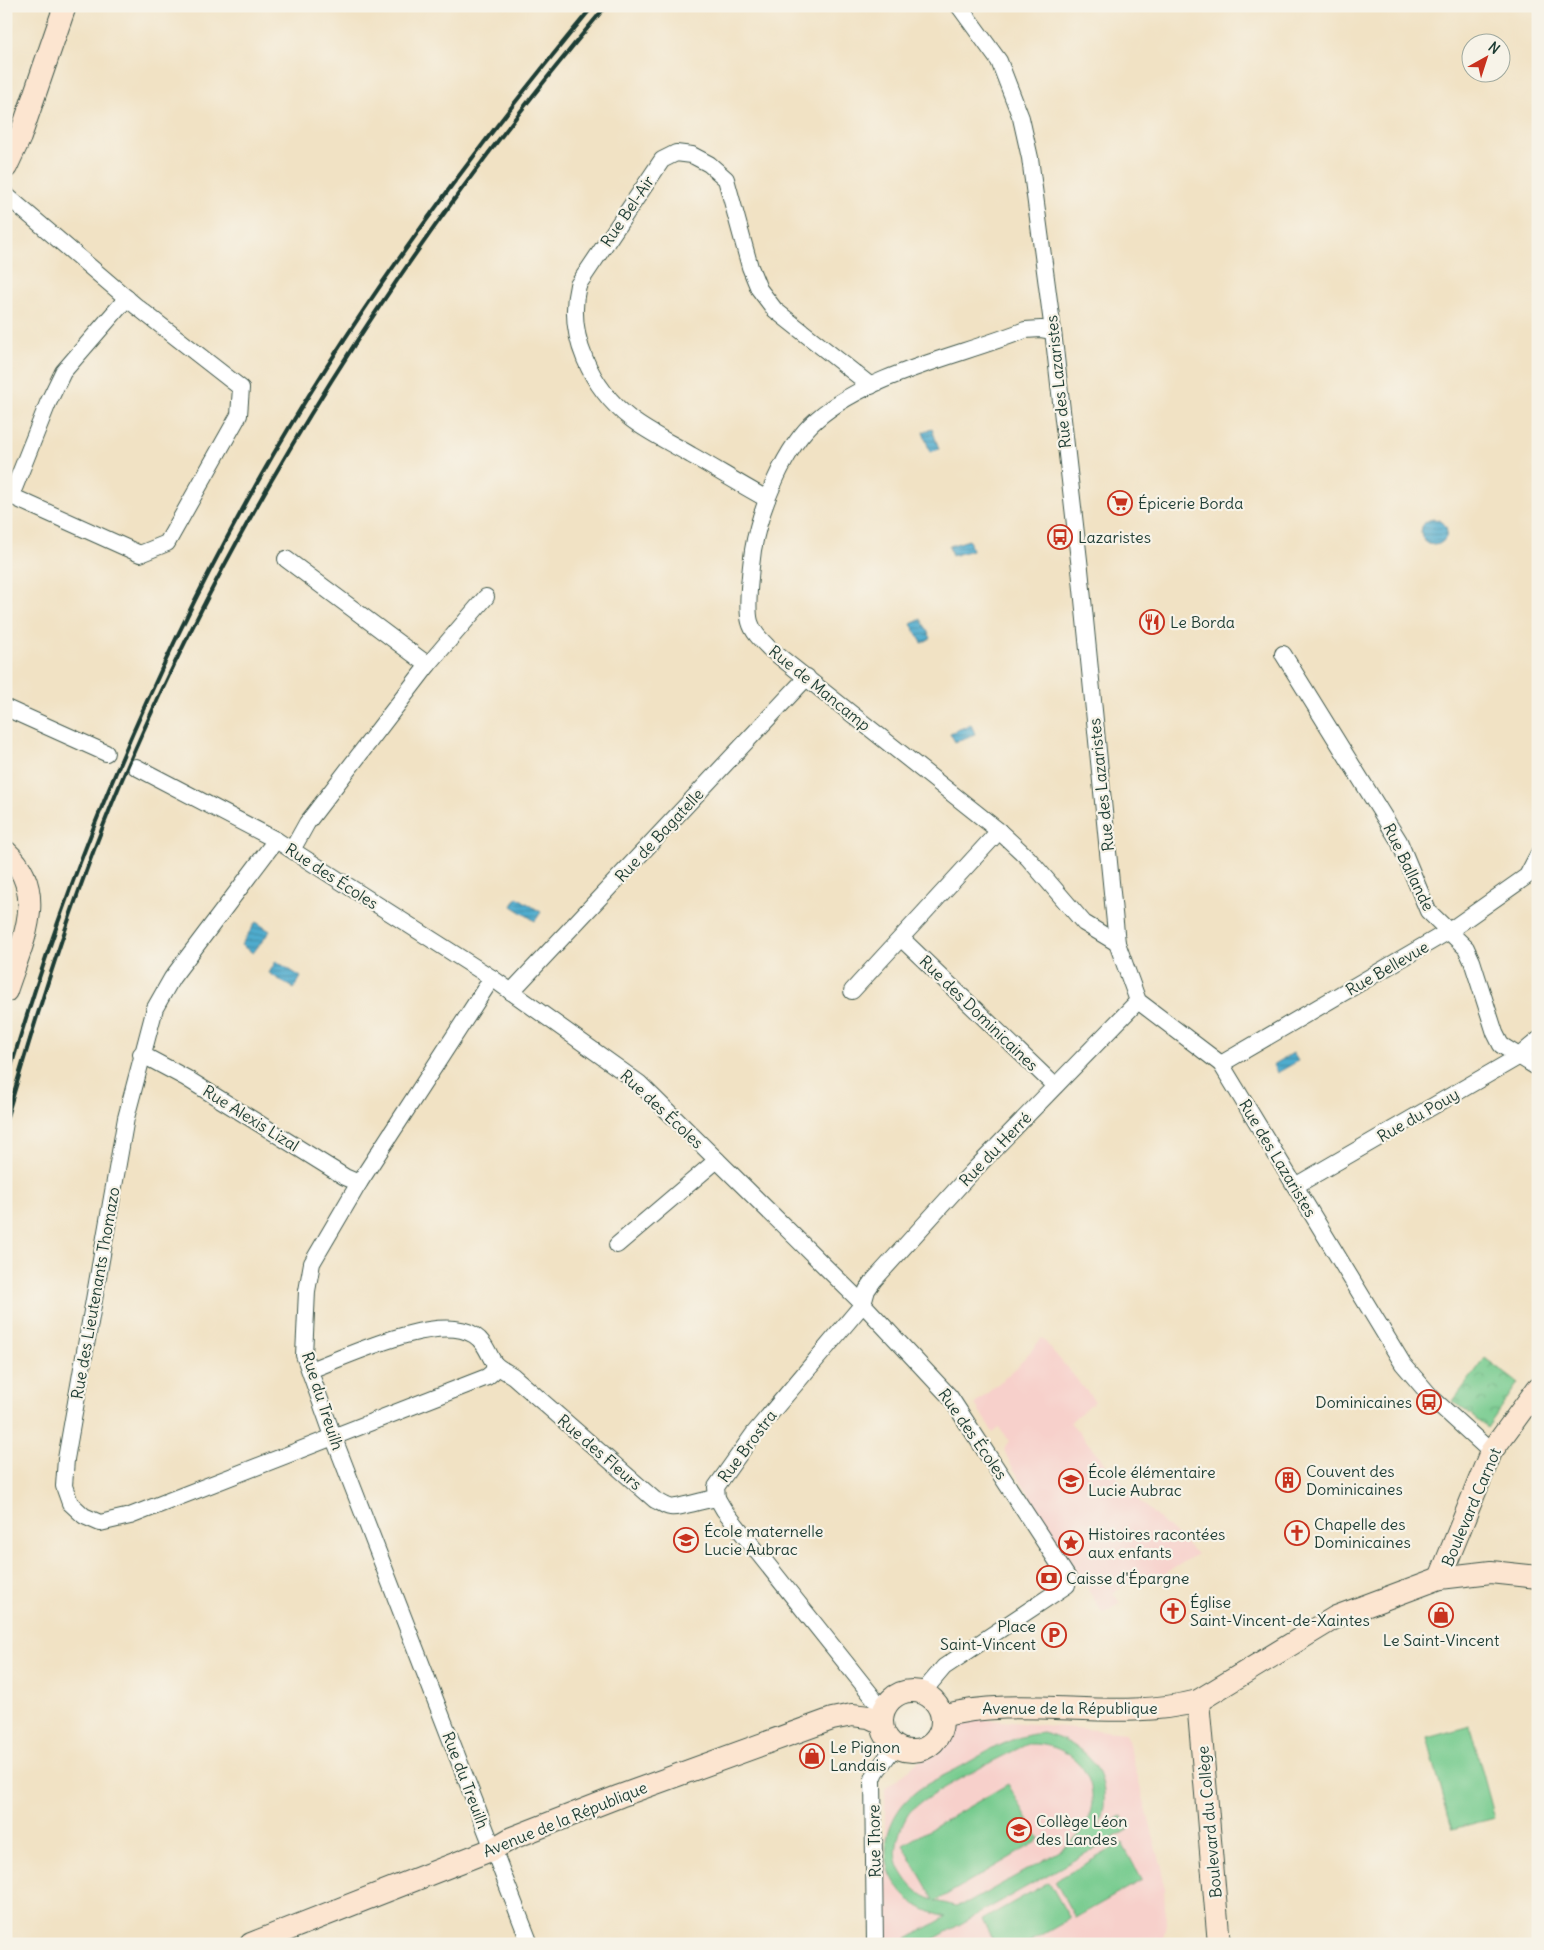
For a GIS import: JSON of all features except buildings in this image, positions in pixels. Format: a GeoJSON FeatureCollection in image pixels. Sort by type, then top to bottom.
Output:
{"type":"FeatureCollection","features":[{"type":"Feature","properties":{"kind":"main road"},"geometry":{"type":"LineString","coordinates":[[6,167],[20,137],[65,6]]}},
{"type":"Feature","properties":{"kind":"main road"},"geometry":{"type":"LineString","coordinates":[[6,852],[15,860],[27,880],[31,910],[6,991]]}},
{"type":"Feature","properties":{"kind":"main road","name":"Boulevard Carnot"},"geometry":{"type":"LineString","coordinates":[[1440,1578],[1491,1452],[1538,1388]]}},
{"type":"Feature","properties":{"kind":"main road","name":"Avenue de la République"},"geometry":{"type":"LineString","coordinates":[[942,1716],[969,1709],[996,1707],[1118,1710],[1178,1706],[1198,1701],[1336,1617],[1440,1578],[1491,1572],[1538,1577]]}},
{"type":"Feature","properties":{"kind":"main road"},"geometry":{"type":"LineString","coordinates":[[913,1692],[922,1694],[935,1702],[942,1716],[939,1736],[924,1749],[909,1751],[895,1746],[888,1740],[883,1717],[896,1697],[913,1692]]}},
{"type":"Feature","properties":{"kind":"main road","name":"Boulevard du Collège"},"geometry":{"type":"LineString","coordinates":[[1198,1701],[1219,1944]]}},
{"type":"Feature","properties":{"kind":"main road","name":"Avenue de la République"},"geometry":{"type":"LineString","coordinates":[[251,1944],[492,1849],[512,1838],[620,1796],[832,1719],[852,1714],[883,1717]]}},
{"type":"Feature","properties":{"kind":"street","name":"Rue des Lazaristes"},"geometry":{"type":"LineString","coordinates":[[959,6],[999,61],[1021,118],[1030,158],[1053,331],[1080,569],[1116,943],[1138,1001],[1221,1064],[1403,1364],[1433,1399],[1491,1452]]}},
{"type":"Feature","properties":{"kind":"street","name":"Rue Bel-Air"},"geometry":{"type":"LineString","coordinates":[[767,499],[632,420],[608,398],[578,345],[574,320],[574,300],[578,285],[662,160],[676,154],[692,155],[709,164],[726,179],[750,267],[759,289],[775,310],[871,386]]}},
{"type":"Feature","properties":{"kind":"street"},"geometry":{"type":"LineString","coordinates":[[6,195],[126,298],[241,388],[239,414],[167,543],[140,554],[8,498],[63,372],[126,298]]}},
{"type":"Feature","properties":{"kind":"street","name":"Rue de Mancamp"},"geometry":{"type":"LineString","coordinates":[[1053,331],[1041,329],[1025,330],[871,386],[849,396],[816,420],[789,454],[767,499],[756,533],[751,562],[750,621],[756,634],[770,649],[999,831],[1028,858],[1084,923],[1116,943]]}},
{"type":"Feature","properties":{"kind":"street"},"geometry":{"type":"LineString","coordinates":[[286,559],[428,665]]}},
{"type":"Feature","properties":{"kind":"street"},"geometry":{"type":"LineString","coordinates":[[292,850],[307,823],[428,665],[486,597]]}},
{"type":"Feature","properties":{"kind":"street","name":"Rue Ballande"},"geometry":{"type":"LineString","coordinates":[[1283,654],[1399,841],[1428,911],[1466,948],[1495,1033],[1501,1045],[1538,1068]]}},
{"type":"Feature","properties":{"kind":"street","name":"Rue de Bagatelle"},"geometry":{"type":"LineString","coordinates":[[511,992],[807,677]]}},
{"type":"Feature","properties":{"kind":"street"},"geometry":{"type":"LineString","coordinates":[[6,708],[106,754]]}},
{"type":"Feature","properties":{"kind":"street","name":"Rue des Écoles"},"geometry":{"type":"LineString","coordinates":[[136,767],[292,850],[492,978],[638,1084],[863,1304],[950,1397],[1068,1578],[1067,1585],[944,1667],[922,1694]]}},
{"type":"Feature","properties":{"kind":"street"},"geometry":{"type":"LineString","coordinates":[[852,991],[902,939],[999,831]]}},
{"type":"Feature","properties":{"kind":"street","name":"Rue des Lieutenants Thomazo"},"geometry":{"type":"LineString","coordinates":[[276,840],[172,978],[155,1008],[126,1118],[66,1459],[64,1486],[70,1503],[84,1516],[100,1523],[130,1516],[333,1436]]}},
{"type":"Feature","properties":{"kind":"street","name":"Rue Bellevue"},"geometry":{"type":"LineString","coordinates":[[1221,1064],[1449,932],[1527,876],[1538,855]]}},
{"type":"Feature","properties":{"kind":"street","name":"Rue des Dominicaines"},"geometry":{"type":"LineString","coordinates":[[902,939],[1055,1086]]}},
{"type":"Feature","properties":{"kind":"street","name":"Rue du Treuilh"},"geometry":{"type":"LineString","coordinates":[[492,978],[359,1183],[312,1262],[307,1291],[304,1355],[333,1436],[530,1944]]}},
{"type":"Feature","properties":{"kind":"street","name":"Rue du Herré"},"geometry":{"type":"LineString","coordinates":[[863,1304],[867,1290],[874,1280],[972,1172],[1138,1001]]}},
{"type":"Feature","properties":{"kind":"street","name":"Rue du Pouy"},"geometry":{"type":"LineString","coordinates":[[1295,1186],[1518,1057],[1538,1040]]}},
{"type":"Feature","properties":{"kind":"street","name":"Rue Alexis Lizal"},"geometry":{"type":"LineString","coordinates":[[142,1054],[186,1078],[345,1177],[359,1183]]}},
{"type":"Feature","properties":{"kind":"street"},"geometry":{"type":"LineString","coordinates":[[617,1245],[716,1160]]}},
{"type":"Feature","properties":{"kind":"street","name":"Rue Brostra"},"geometry":{"type":"LineString","coordinates":[[863,1304],[755,1432],[716,1487],[717,1498],[724,1510],[883,1717]]}},
{"type":"Feature","properties":{"kind":"street","name":"Rue des Fleurs"},"geometry":{"type":"LineString","coordinates":[[310,1370],[413,1332],[440,1327],[474,1335],[488,1348],[495,1364],[513,1376],[655,1500],[669,1507],[677,1508],[696,1501],[717,1498]]}},
{"type":"Feature","properties":{"kind":"street"},"geometry":{"type":"LineString","coordinates":[[333,1436],[487,1377],[492,1372],[495,1364]]}},
{"type":"Feature","properties":{"kind":"street","name":"Rue Thore"},"geometry":{"type":"LineString","coordinates":[[875,1944],[873,1779],[895,1746]]}},
{"type":"Feature","properties":{"kind":"shaded area","name":"École élémentaire Lucie Aubrac"},"geometry":{"type":"Polygon","coordinates":[[[1042,1338],[1095,1401],[1070,1422],[1131,1493],[1197,1554],[1153,1581],[1127,1584],[1113,1593],[1120,1603],[1103,1614],[1010,1463],[1004,1450],[1009,1440],[999,1428],[993,1433],[975,1404],[1016,1368],[1042,1338]]]}},
{"type":"Feature","properties":{"kind":"shaded area","name":"Collège Léon des Landes"},"geometry":{"type":"Polygon","coordinates":[[[971,1718],[1126,1733],[1163,1872],[1166,1924],[1162,1944],[885,1944],[885,1789],[971,1718]]]}},
{"type":"Feature","properties":{"kind":"green space"},"geometry":{"type":"Polygon","coordinates":[[[1485,1358],[1518,1383],[1487,1428],[1453,1401],[1485,1358]]]}},
{"type":"Feature","properties":{"kind":"green space"},"geometry":{"type":"Polygon","coordinates":[[[1470,1726],[1495,1818],[1452,1829],[1427,1738],[1470,1726]]]}},
{"type":"Feature","properties":{"kind":"green space"},"geometry":{"type":"Polygon","coordinates":[[[1042,1733],[1055,1737],[1068,1742],[1088,1757],[1096,1767],[1104,1792],[1104,1807],[1098,1829],[1122,1816],[1129,1829],[925,1944],[898,1944],[946,1917],[928,1911],[913,1903],[901,1891],[891,1875],[886,1853],[887,1842],[893,1821],[898,1812],[912,1795],[929,1783],[1000,1745],[1042,1733]],[[1028,1744],[1017,1749],[930,1796],[909,1813],[899,1834],[896,1850],[898,1865],[907,1881],[915,1889],[924,1896],[934,1900],[903,1845],[1008,1784],[1040,1840],[936,1901],[956,1906],[968,1903],[1067,1847],[1082,1831],[1090,1814],[1092,1796],[1089,1780],[1080,1765],[1067,1754],[1049,1746],[1028,1744]]]}},
{"type":"Feature","properties":{"kind":"green space"},"geometry":{"type":"Polygon","coordinates":[[[1122,1843],[1142,1880],[1075,1918],[1055,1881],[1122,1843]]]}},
{"type":"Feature","properties":{"kind":"green space"},"geometry":{"type":"Polygon","coordinates":[[[1049,1882],[1070,1919],[1026,1944],[995,1944],[982,1920],[1049,1882]]]}},
{"type":"Feature","properties":{"kind":"water"},"geometry":{"type":"Polygon","coordinates":[[[932,429],[939,449],[930,452],[923,432],[932,429]]]}},
{"type":"Feature","properties":{"kind":"water"},"geometry":{"type":"Polygon","coordinates":[[[1434,519],[1443,523],[1447,532],[1443,541],[1434,545],[1425,541],[1421,532],[1425,523],[1434,519]]]}},
{"type":"Feature","properties":{"kind":"water"},"geometry":{"type":"Polygon","coordinates":[[[969,540],[972,550],[952,556],[949,546],[969,540]]]}},
{"type":"Feature","properties":{"kind":"water"},"geometry":{"type":"Polygon","coordinates":[[[921,619],[931,638],[922,643],[911,624],[921,619]]]}},
{"type":"Feature","properties":{"kind":"water"},"geometry":{"type":"Polygon","coordinates":[[[971,724],[975,734],[955,742],[950,733],[971,724]]]}},
{"type":"Feature","properties":{"kind":"water"},"geometry":{"type":"Polygon","coordinates":[[[517,897],[541,912],[535,921],[512,906],[517,897]]]}},
{"type":"Feature","properties":{"kind":"water"},"geometry":{"type":"Polygon","coordinates":[[[256,922],[270,931],[253,953],[241,945],[256,922]]]}},
{"type":"Feature","properties":{"kind":"water"},"geometry":{"type":"Polygon","coordinates":[[[276,961],[301,977],[294,989],[269,973],[276,961]]]}},
{"type":"Feature","properties":{"kind":"water"},"geometry":{"type":"Polygon","coordinates":[[[1293,1053],[1298,1061],[1277,1073],[1273,1065],[1293,1053]]]}},
{"type":"Feature","properties":{"kind":"railway"},"geometry":{"type":"LineString","coordinates":[[6,1084],[56,928],[114,776],[181,628],[257,483],[332,358],[414,237],[457,178],[593,6]]}},
{"type":"Feature","properties":{"kind":"railway"},"geometry":{"type":"LineString","coordinates":[[6,1120],[33,1029],[77,895],[111,807],[176,661],[227,560],[282,463],[340,367],[402,273],[467,182],[535,93],[606,6]]}},
{"type":"Feature","properties":{"kind":"place","name":"Épicerie Borda"},"geometry":{"type":"Point","coordinates":[1120,503]}},
{"type":"Feature","properties":{"kind":"place","name":"Lazaristes"},"geometry":{"type":"Point","coordinates":[1060,537]}},
{"type":"Feature","properties":{"kind":"place","name":"Le Borda"},"geometry":{"type":"Point","coordinates":[1152,622]}},
{"type":"Feature","properties":{"kind":"place","name":"Dominicaines"},"geometry":{"type":"Point","coordinates":[1429,1402]}},
{"type":"Feature","properties":{"kind":"place","name":"Couvent des Dominicaines"},"geometry":{"type":"Point","coordinates":[1288,1480]}},
{"type":"Feature","properties":{"kind":"place","name":"École élémentaire Lucie Aubrac"},"geometry":{"type":"Point","coordinates":[1071,1481]}},
{"type":"Feature","properties":{"kind":"place","name":"Chapelle des Dominicaines"},"geometry":{"type":"Point","coordinates":[1297,1533]}},
{"type":"Feature","properties":{"kind":"place","name":"École maternelle Lucie Aubrac"},"geometry":{"type":"Point","coordinates":[686,1540]}},
{"type":"Feature","properties":{"kind":"place","name":"Histoires racontées aux enfants"},"geometry":{"type":"Point","coordinates":[1071,1543]}},
{"type":"Feature","properties":{"kind":"place","name":"Caisse d'Épargne"},"geometry":{"type":"Point","coordinates":[1049,1578]}},
{"type":"Feature","properties":{"kind":"place","name":"Église Saint-Vincent-de-Xaintes"},"geometry":{"type":"Point","coordinates":[1173,1611]}},
{"type":"Feature","properties":{"kind":"place","name":"Le Saint-Vincent"},"geometry":{"type":"Point","coordinates":[1441,1615]}},
{"type":"Feature","properties":{"kind":"place","name":"Place Saint-Vincent"},"geometry":{"type":"Point","coordinates":[1054,1635]}},
{"type":"Feature","properties":{"kind":"place","name":"Le Pignon Landais"},"geometry":{"type":"Point","coordinates":[812,1756]}},
{"type":"Feature","properties":{"kind":"place","name":"Collège Léon des Landes"},"geometry":{"type":"Point","coordinates":[1019,1830]}}]}
